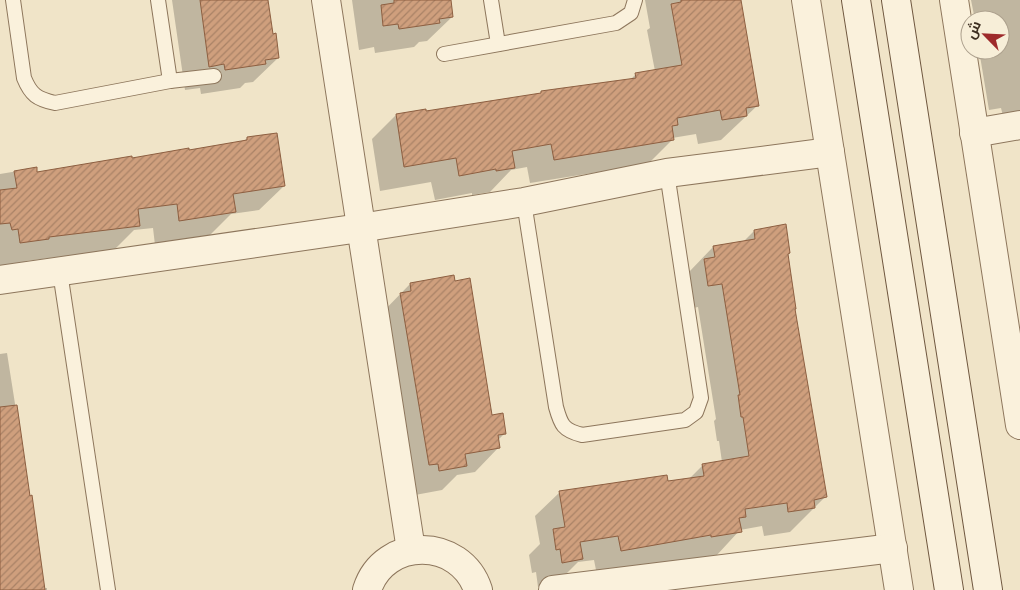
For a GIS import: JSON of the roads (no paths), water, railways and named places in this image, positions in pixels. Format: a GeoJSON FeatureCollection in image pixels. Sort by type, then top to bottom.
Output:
{"type":"FeatureCollection","features":[{"type":"Feature","properties":{"kind":"street"},"geometry":{"type":"LineString","coordinates":[[326,0],[411,550]]}},
{"type":"Feature","properties":{"kind":"street"},"geometry":{"type":"LineString","coordinates":[[806,0],[899,590]]}},
{"type":"Feature","properties":{"kind":"street"},"geometry":{"type":"LineString","coordinates":[[856,0],[949,590]]}},
{"type":"Feature","properties":{"kind":"street"},"geometry":{"type":"LineString","coordinates":[[896,0],[988,590]]}},
{"type":"Feature","properties":{"kind":"street"},"geometry":{"type":"LineString","coordinates":[[954,0],[1020,425]]}},
{"type":"Feature","properties":{"kind":"street"},"geometry":{"type":"LineString","coordinates":[[974,133],[1020,125]]}},
{"type":"Feature","properties":{"kind":"street"},"geometry":{"type":"LineString","coordinates":[[0,280],[360,228],[524,202],[667,173],[830,152]]}},
{"type":"Feature","properties":{"kind":"street"},"geometry":{"type":"LineString","coordinates":[[553,590],[893,548]]}},
{"type":"Feature","properties":{"kind":"street"},"geometry":{"type":"LineString","coordinates":[[367,590],[377,570],[393,557],[411,550],[430,550],[448,555],[464,566],[475,581],[478,590]]}},
{"type":"Feature","properties":{"kind":"lane"},"geometry":{"type":"LineString","coordinates":[[13,0],[24,78],[29,89],[40,99],[55,103],[170,81],[214,76]]}},
{"type":"Feature","properties":{"kind":"lane"},"geometry":{"type":"LineString","coordinates":[[158,0],[170,81]]}},
{"type":"Feature","properties":{"kind":"lane"},"geometry":{"type":"LineString","coordinates":[[491,0],[498,44]]}},
{"type":"Feature","properties":{"kind":"lane"},"geometry":{"type":"LineString","coordinates":[[444,54],[616,23],[631,13],[635,0]]}},
{"type":"Feature","properties":{"kind":"lane"},"geometry":{"type":"LineString","coordinates":[[524,202],[556,406],[560,421],[569,432],[582,435],[685,420],[696,412],[701,398],[667,173]]}},
{"type":"Feature","properties":{"kind":"lane"},"geometry":{"type":"LineString","coordinates":[[60,272],[108,590]]}}]}
